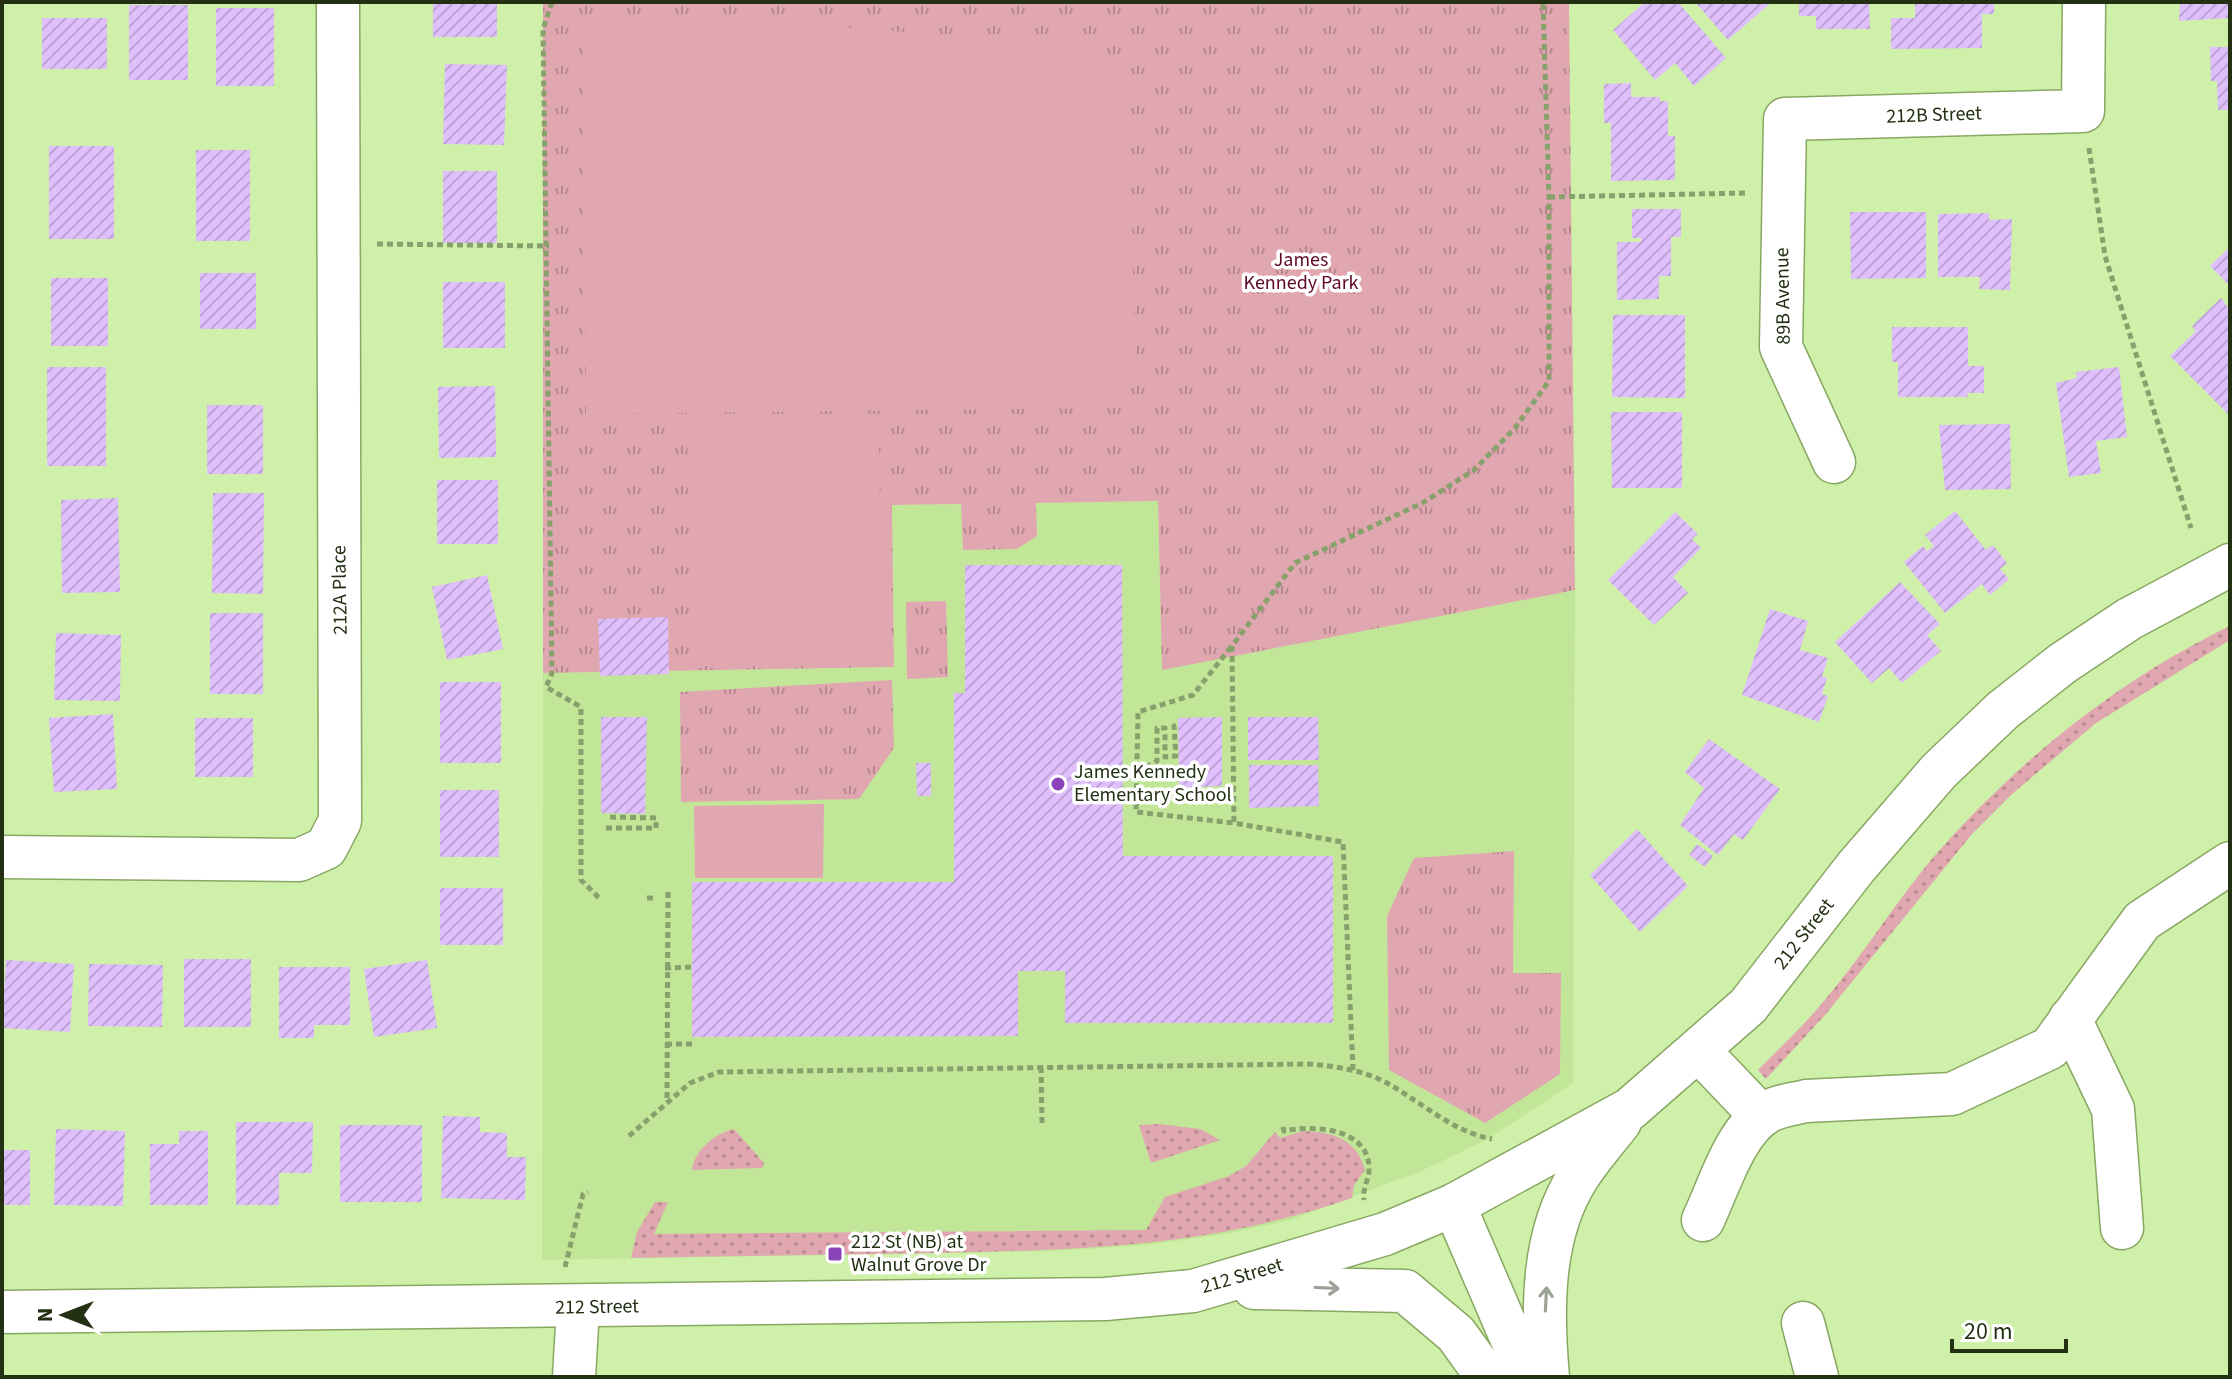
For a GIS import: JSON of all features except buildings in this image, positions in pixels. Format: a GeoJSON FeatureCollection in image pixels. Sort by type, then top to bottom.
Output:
{"type":"FeatureCollection","features":[{"type":"Feature","properties":{"kind":"street","name":"212A Place"},"geometry":{"type":"LineString","coordinates":[[2,857],[299,860],[326,848],[340,821],[336,244],[338,2]]}},
{"type":"Feature","properties":{"kind":"street"},"geometry":{"type":"LineString","coordinates":[[2083,111],[2084,2]]}},
{"type":"Feature","properties":{"kind":"street","name":"212B Street"},"geometry":{"type":"LineString","coordinates":[[1785,119],[2083,111]]}},
{"type":"Feature","properties":{"kind":"street","name":"89B Avenue"},"geometry":{"type":"LineString","coordinates":[[1785,119],[1781,347],[1834,462]]}},
{"type":"Feature","properties":{"kind":"street","name":"212 Street"},"geometry":{"type":"LineString","coordinates":[[2,1312],[1008,1303],[1193,1291],[1385,1234],[1454,1205],[1630,1109],[1748,1006],[1856,867],[1939,771],[2003,710],[2129,619],[2230,565]]}},
{"type":"Feature","properties":{"kind":"street"},"geometry":{"type":"LineString","coordinates":[[1703,1220],[1743,1138],[1761,1116],[1785,1105],[1806,1101],[1952,1094],[2050,1048],[2142,921],[2230,863]]}},
{"type":"Feature","properties":{"kind":"street"},"geometry":{"type":"LineString","coordinates":[[2070,1019],[2113,1109],[2122,1228]]}},
{"type":"Feature","properties":{"kind":"street"},"geometry":{"type":"LineString","coordinates":[[1699,1051],[1761,1116]]}},
{"type":"Feature","properties":{"kind":"street"},"geometry":{"type":"LineString","coordinates":[[1548,1377],[1545,1338],[1549,1251],[1577,1179],[1630,1109]]}},
{"type":"Feature","properties":{"kind":"street"},"geometry":{"type":"LineString","coordinates":[[1454,1205],[1528,1377]]}},
{"type":"Feature","properties":{"kind":"street"},"geometry":{"type":"LineString","coordinates":[[1193,1291],[1297,1286],[1405,1291],[1456,1334],[1487,1377]]}},
{"type":"Feature","properties":{"kind":"street"},"geometry":{"type":"LineString","coordinates":[[571,1308],[574,1377]]}},
{"type":"Feature","properties":{"kind":"street"},"geometry":{"type":"LineString","coordinates":[[1803,1323],[1817,1377]]}},
{"type":"Feature","properties":{"kind":"path"},"geometry":{"type":"LineString","coordinates":[[552,2],[543,29],[549,246],[552,673],[546,687],[581,707],[581,880],[599,898]]}},
{"type":"Feature","properties":{"kind":"path"},"geometry":{"type":"LineString","coordinates":[[1353,1070],[1343,842],[1234,823],[1136,812],[1138,712],[1193,695],[1295,563],[1424,502],[1474,470],[1515,428],[1549,381],[1549,197],[1543,2]]}},
{"type":"Feature","properties":{"kind":"path"},"geometry":{"type":"LineString","coordinates":[[2083,111],[2104,232],[2105,256],[2191,528]]}},
{"type":"Feature","properties":{"kind":"path"},"geometry":{"type":"LineString","coordinates":[[1549,197],[1784,191]]}},
{"type":"Feature","properties":{"kind":"path"},"geometry":{"type":"LineString","coordinates":[[336,244],[549,246]]}},
{"type":"Feature","properties":{"kind":"path"},"geometry":{"type":"LineString","coordinates":[[1232,646],[1234,823]]}},
{"type":"Feature","properties":{"kind":"path"},"geometry":{"type":"LineString","coordinates":[[1137,772],[1157,761],[1157,728],[1165,728],[1165,757],[1176,756],[1174,726],[1178,726]]}},
{"type":"Feature","properties":{"kind":"path"},"geometry":{"type":"LineString","coordinates":[[606,828],[656,828],[656,818],[610,817],[610,813]]}},
{"type":"Feature","properties":{"kind":"path"},"geometry":{"type":"LineString","coordinates":[[667,1099],[665,968],[668,892]]}},
{"type":"Feature","properties":{"kind":"path"},"geometry":{"type":"LineString","coordinates":[[647,898],[657,898]]}},
{"type":"Feature","properties":{"kind":"path"},"geometry":{"type":"LineString","coordinates":[[665,968],[692,967]]}},
{"type":"Feature","properties":{"kind":"path"},"geometry":{"type":"LineString","coordinates":[[666,1044],[695,1044]]}},
{"type":"Feature","properties":{"kind":"path"},"geometry":{"type":"LineString","coordinates":[[629,1136],[667,1099],[690,1083],[735,1070],[1309,1064],[1353,1070],[1385,1082],[1462,1129],[1494,1140]]}},
{"type":"Feature","properties":{"kind":"path"},"geometry":{"type":"LineString","coordinates":[[1041,1067],[1042,1123]]}},
{"type":"Feature","properties":{"kind":"path"},"geometry":{"type":"LineString","coordinates":[[1283,1127],[1284,1131],[1304,1126],[1342,1132],[1358,1146],[1367,1158],[1369,1171],[1363,1194],[1366,1208],[1385,1234]]}},
{"type":"Feature","properties":{"kind":"path"},"geometry":{"type":"LineString","coordinates":[[571,1308],[566,1260],[583,1194],[588,1192]]}},
{"type":"Feature","properties":{"kind":"shaded area","name":"James Kennedy Elementary School"},"geometry":{"type":"Polygon","coordinates":[[[1158,501],[1162,669],[1575,590],[1573,1083],[1488,1139],[1419,1172],[1290,1220],[1227,1234],[1147,1245],[1056,1251],[542,1260],[543,673],[894,667],[892,505],[1158,501]]]}},
{"type":"Feature","properties":{"kind":"green space","name":"James Kennedy Park"},"geometry":{"type":"Polygon","coordinates":[[[543,2],[1569,2],[1575,590],[1162,670],[1158,501],[1036,503],[1037,536],[1017,549],[963,550],[961,504],[892,505],[894,667],[543,673],[543,2]]]}},
{"type":"Feature","properties":{"kind":"green space"},"geometry":{"type":"Polygon","coordinates":[[[704,17],[1084,45],[1129,69],[1135,378],[1115,408],[586,414],[583,19],[704,17]]]}},
{"type":"Feature","properties":{"kind":"green space"},"geometry":{"type":"Polygon","coordinates":[[[878,419],[884,662],[692,664],[687,422],[878,419]]]}},
{"type":"Feature","properties":{"kind":"green space"},"geometry":{"type":"Polygon","coordinates":[[[946,601],[948,677],[907,679],[906,602],[946,601]]]}},
{"type":"Feature","properties":{"kind":"green space"},"geometry":{"type":"Polygon","coordinates":[[[2230,626],[2230,640],[2096,723],[2012,794],[1972,834],[1825,1015],[1766,1079],[1758,1070],[1821,1005],[1931,860],[1996,791],[2068,728],[2107,699],[2147,672],[2230,626]]]}},
{"type":"Feature","properties":{"kind":"green space"},"geometry":{"type":"Polygon","coordinates":[[[892,680],[894,748],[859,799],[681,802],[680,692],[892,680]]]}},
{"type":"Feature","properties":{"kind":"green space"},"geometry":{"type":"Polygon","coordinates":[[[824,804],[823,878],[695,878],[694,806],[824,804]]]}},
{"type":"Feature","properties":{"kind":"green space"},"geometry":{"type":"Polygon","coordinates":[[[1514,851],[1513,973],[1561,973],[1560,1074],[1485,1123],[1389,1070],[1387,916],[1414,858],[1514,851]]]}},
{"type":"Feature","properties":{"kind":"green space"},"geometry":{"type":"Polygon","coordinates":[[[1139,1125],[1200,1129],[1220,1140],[1151,1163],[1139,1125]]]}},
{"type":"Feature","properties":{"kind":"green space"},"geometry":{"type":"Polygon","coordinates":[[[734,1129],[764,1163],[762,1168],[692,1170],[697,1156],[707,1144],[720,1134],[734,1129]]]}},
{"type":"Feature","properties":{"kind":"green space"},"geometry":{"type":"Polygon","coordinates":[[[1303,1131],[1342,1139],[1356,1151],[1365,1170],[1354,1185],[1352,1198],[1299,1215],[1194,1237],[1038,1250],[631,1258],[637,1232],[655,1202],[668,1202],[654,1234],[1146,1230],[1165,1197],[1229,1176],[1246,1166],[1275,1132],[1280,1138],[1303,1131]]]}},
{"type":"Feature","properties":{"kind":"place","name":"James Kennedy Elementary School"},"geometry":{"type":"Point","coordinates":[1058,784]}},
{"type":"Feature","properties":{"kind":"place","name":"212 St (NB) at Walnut Grove Dr"},"geometry":{"type":"Point","coordinates":[835,1254]}}]}
